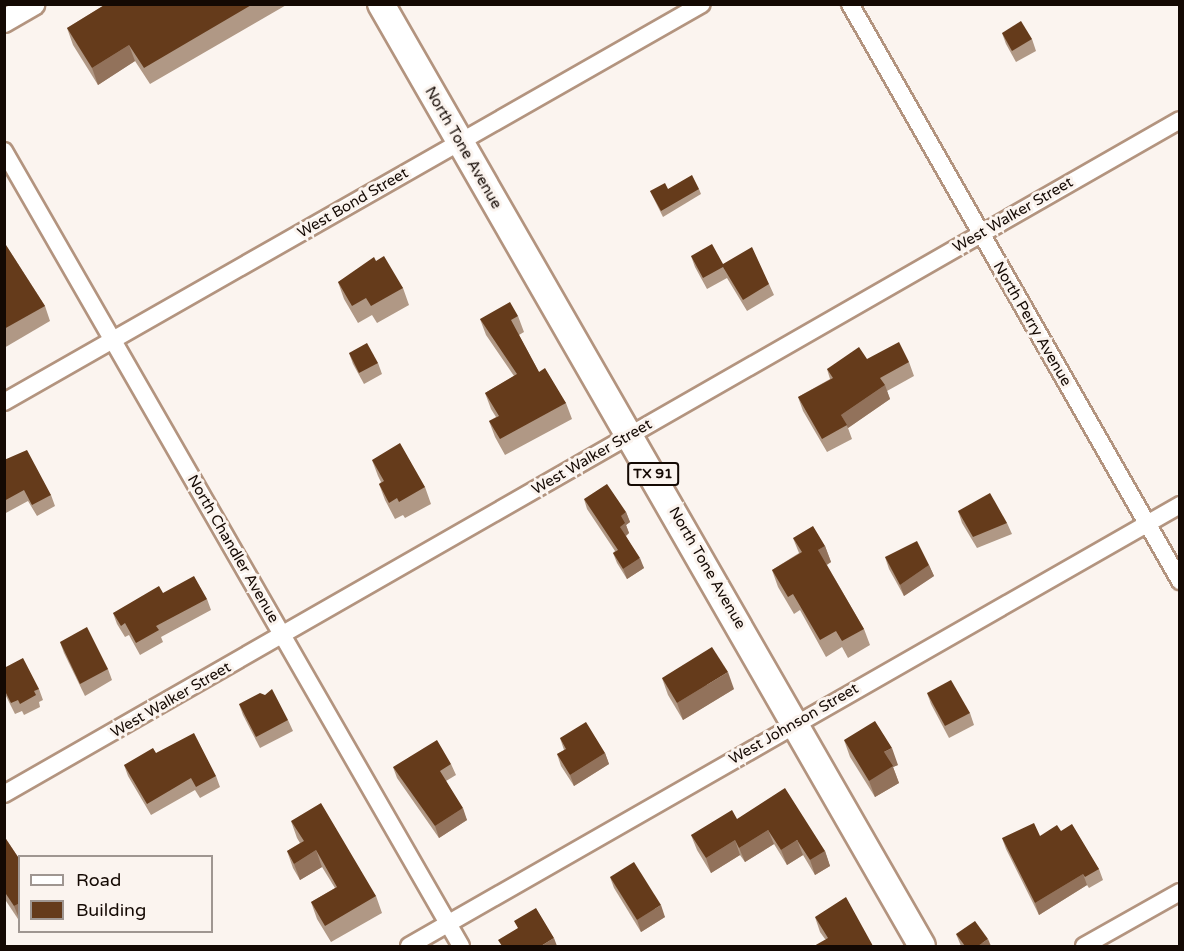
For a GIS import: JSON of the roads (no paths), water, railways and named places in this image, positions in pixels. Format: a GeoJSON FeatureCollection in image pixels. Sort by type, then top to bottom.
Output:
{"type":"FeatureCollection","features":[{"type":"Feature","properties":{"kind":"main road"},"geometry":{"type":"LineString","coordinates":[[4,21],[33,4]]}},
{"type":"Feature","properties":{"kind":"main road","name":"North Tone Avenue"},"geometry":{"type":"LineString","coordinates":[[381,4],[631,435],[922,946]]}},
{"type":"Feature","properties":{"kind":"street","name":"West Bond Street"},"geometry":{"type":"LineString","coordinates":[[4,402],[702,4]]}},
{"type":"Feature","properties":{"kind":"street","name":"North Perry Avenue"},"geometry":{"type":"LineString","coordinates":[[850,4],[1179,580]]}},
{"type":"Feature","properties":{"kind":"street","name":"West Walker Street"},"geometry":{"type":"LineString","coordinates":[[4,794],[1179,120]]}},
{"type":"Feature","properties":{"kind":"street","name":"North Chandler Avenue"},"geometry":{"type":"LineString","coordinates":[[4,151],[461,946]]}},
{"type":"Feature","properties":{"kind":"street","name":"West Johnson Street"},"geometry":{"type":"LineString","coordinates":[[409,946],[1179,505]]}},
{"type":"Feature","properties":{"kind":"street"},"geometry":{"type":"LineString","coordinates":[[1084,946],[1179,892]]}}]}
